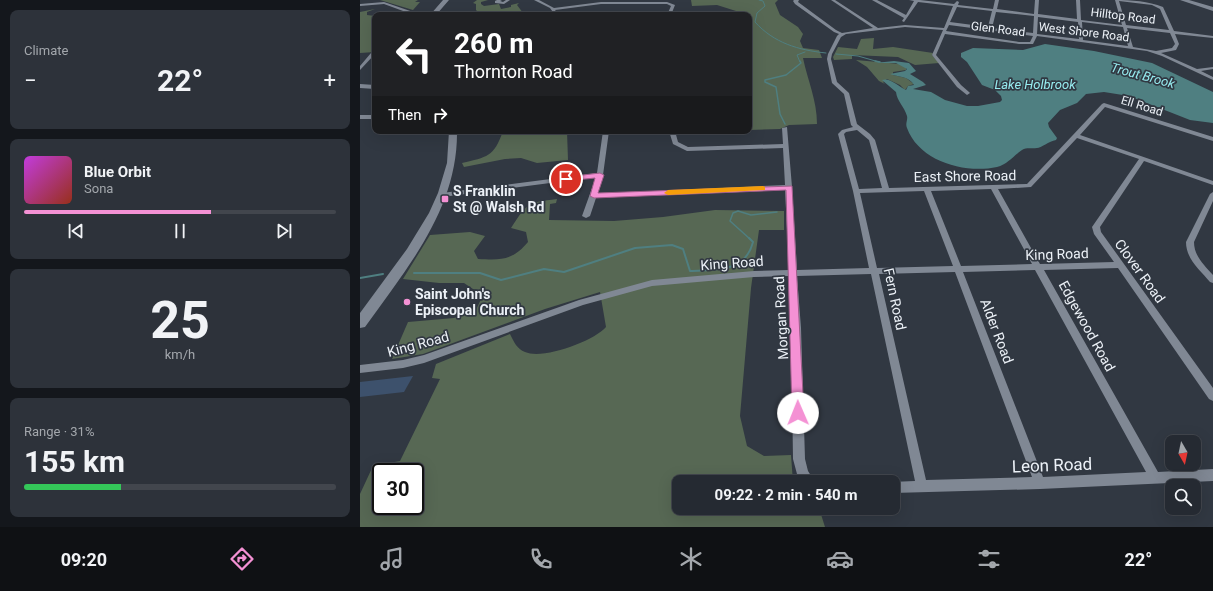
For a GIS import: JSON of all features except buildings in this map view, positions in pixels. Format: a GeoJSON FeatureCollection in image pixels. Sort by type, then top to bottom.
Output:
{"type":"FeatureCollection","features":[{"type":"Feature","properties":{"kind":"main road"},"geometry":{"type":"LineString","coordinates":[[436,12],[446,0]]}},
{"type":"Feature","properties":{"kind":"main road"},"geometry":{"type":"LineString","coordinates":[[1183,0],[1213,9]]}},
{"type":"Feature","properties":{"kind":"main road"},"geometry":{"type":"LineString","coordinates":[[360,323],[412,248],[442,195],[451,166],[454,134]]}},
{"type":"Feature","properties":{"kind":"street"},"geometry":{"type":"LineString","coordinates":[[500,0],[496,2],[504,3],[508,0]]}},
{"type":"Feature","properties":{"kind":"street"},"geometry":{"type":"LineString","coordinates":[[536,0],[553,9],[555,12]]}},
{"type":"Feature","properties":{"kind":"street"},"geometry":{"type":"LineString","coordinates":[[796,0],[835,31],[842,34],[897,26],[944,31]]}},
{"type":"Feature","properties":{"kind":"street"},"geometry":{"type":"LineString","coordinates":[[833,0],[877,29]]}},
{"type":"Feature","properties":{"kind":"street"},"geometry":{"type":"LineString","coordinates":[[874,0],[906,17]]}},
{"type":"Feature","properties":{"kind":"street","name":"Hilltop Road"},"geometry":{"type":"LineString","coordinates":[[911,0],[1213,37]]}},
{"type":"Feature","properties":{"kind":"street"},"geometry":{"type":"LineString","coordinates":[[905,26],[904,22],[906,17],[916,0]]}},
{"type":"Feature","properties":{"kind":"street"},"geometry":{"type":"LineString","coordinates":[[958,0],[934,52],[934,56],[959,86],[967,93]]}},
{"type":"Feature","properties":{"kind":"street"},"geometry":{"type":"LineString","coordinates":[[990,29],[997,0]]}},
{"type":"Feature","properties":{"kind":"street","name":"Glen Road"},"geometry":{"type":"LineString","coordinates":[[944,31],[1025,43],[1032,42],[1035,35],[1038,0]]}},
{"type":"Feature","properties":{"kind":"street"},"geometry":{"type":"LineString","coordinates":[[1078,0],[1081,41]]}},
{"type":"Feature","properties":{"kind":"street"},"geometry":{"type":"LineString","coordinates":[[1130,48],[1118,0],[1159,6],[1162,8],[1177,43],[1176,47],[1156,52]]}},
{"type":"Feature","properties":{"kind":"street"},"geometry":{"type":"LineString","coordinates":[[360,5],[384,3],[410,12]]}},
{"type":"Feature","properties":{"kind":"street"},"geometry":{"type":"LineString","coordinates":[[553,9],[595,4],[667,3],[673,5],[671,12]]}},
{"type":"Feature","properties":{"kind":"street","name":"West Shore Road"},"geometry":{"type":"LineString","coordinates":[[947,24],[1156,52],[1213,79]]}},
{"type":"Feature","properties":{"kind":"street"},"geometry":{"type":"LineString","coordinates":[[842,34],[830,54],[829,59],[835,83],[846,93],[856,128],[868,135],[872,140],[886,189]]}},
{"type":"Feature","properties":{"kind":"street"},"geometry":{"type":"LineString","coordinates":[[360,69],[372,55]]}},
{"type":"Feature","properties":{"kind":"street"},"geometry":{"type":"LineString","coordinates":[[1196,71],[1213,68]]}},
{"type":"Feature","properties":{"kind":"street"},"geometry":{"type":"LineString","coordinates":[[360,86],[372,87]]}},
{"type":"Feature","properties":{"kind":"street","name":"Ell Road"},"geometry":{"type":"LineString","coordinates":[[1077,136],[1104,106],[1213,139]]}},
{"type":"Feature","properties":{"kind":"street"},"geometry":{"type":"LineString","coordinates":[[360,117],[372,117]]}},
{"type":"Feature","properties":{"kind":"street","name":"Morgan Road"},"geometry":{"type":"LineString","coordinates":[[785,128],[793,273],[800,464],[803,475]]}},
{"type":"Feature","properties":{"kind":"street","name":"Fern Road"},"geometry":{"type":"LineString","coordinates":[[856,128],[844,131],[841,134],[856,191],[922,486]]}},
{"type":"Feature","properties":{"kind":"street"},"geometry":{"type":"LineString","coordinates":[[586,216],[600,175],[606,134]]}},
{"type":"Feature","properties":{"kind":"street"},"geometry":{"type":"LineString","coordinates":[[673,134],[677,144],[690,149],[786,146]]}},
{"type":"Feature","properties":{"kind":"street"},"geometry":{"type":"LineString","coordinates":[[1077,136],[1213,183]]}},
{"type":"Feature","properties":{"kind":"street","name":"East Shore Road"},"geometry":{"type":"LineString","coordinates":[[856,191],[886,189],[994,188],[1032,185],[1077,136]]}},
{"type":"Feature","properties":{"kind":"street","name":"Clover Road"},"geometry":{"type":"LineString","coordinates":[[1142,159],[1096,227],[1100,238],[1213,396]]}},
{"type":"Feature","properties":{"kind":"street"},"geometry":{"type":"LineString","coordinates":[[442,195],[600,175]]}},
{"type":"Feature","properties":{"kind":"street"},"geometry":{"type":"LineString","coordinates":[[594,196],[789,187]]}},
{"type":"Feature","properties":{"kind":"street","name":"Edgewood Road"},"geometry":{"type":"LineString","coordinates":[[994,188],[1156,478]]}},
{"type":"Feature","properties":{"kind":"street","name":"Alder Road"},"geometry":{"type":"LineString","coordinates":[[927,189],[1040,483]]}},
{"type":"Feature","properties":{"kind":"street"},"geometry":{"type":"LineString","coordinates":[[1213,194],[1190,244],[1193,256],[1213,280]]}},
{"type":"Feature","properties":{"kind":"street","name":"King Road"},"geometry":{"type":"LineString","coordinates":[[360,369],[424,360],[564,308],[638,286],[738,275],[1120,265]]}},
{"type":"Feature","properties":{"kind":"street","name":"Leon Road"},"geometry":{"type":"LineString","coordinates":[[900,487],[1040,483],[1213,475]]}},
{"type":"Feature","properties":{"kind":"shaded area"},"geometry":{"type":"Polygon","coordinates":[[[380,0],[418,0],[415,2],[420,2],[413,10],[380,0]]]}},
{"type":"Feature","properties":{"kind":"shaded area"},"geometry":{"type":"Polygon","coordinates":[[[477,0],[488,0],[481,2],[481,4],[484,6],[499,4],[501,9],[511,7],[511,5],[519,3],[517,5],[522,12],[478,12],[476,10],[476,4],[473,3],[477,0]]]}},
{"type":"Feature","properties":{"kind":"shaded area"},"geometry":{"type":"Polygon","coordinates":[[[691,0],[778,0],[775,3],[780,15],[798,27],[803,34],[800,41],[803,48],[819,50],[822,58],[803,58],[814,99],[817,124],[789,125],[780,129],[752,130],[752,12],[736,12],[717,5],[692,6],[691,0]]]}},
{"type":"Feature","properties":{"kind":"shaded area"},"geometry":{"type":"Polygon","coordinates":[[[375,9],[367,12],[367,15],[372,16],[372,52],[360,53],[360,12],[375,9]]]}},
{"type":"Feature","properties":{"kind":"shaded area"},"geometry":{"type":"Polygon","coordinates":[[[874,38],[873,49],[893,47],[933,53],[932,55],[939,63],[915,65],[898,57],[852,55],[852,59],[834,60],[833,57],[838,47],[857,49],[861,39],[874,38]]]}},
{"type":"Feature","properties":{"kind":"shaded area"},"geometry":{"type":"Polygon","coordinates":[[[856,60],[900,64],[906,67],[906,70],[893,72],[893,75],[906,78],[914,84],[908,86],[905,90],[900,85],[887,79],[883,82],[885,84],[879,81],[867,67],[856,60]]]}},
{"type":"Feature","properties":{"kind":"shaded area"},"geometry":{"type":"Polygon","coordinates":[[[502,134],[567,134],[568,160],[537,163],[521,158],[505,159],[464,167],[462,163],[484,157],[493,151],[502,134]]]}},
{"type":"Feature","properties":{"kind":"shaded area"},"geometry":{"type":"Polygon","coordinates":[[[557,199],[556,203],[550,204],[549,220],[614,221],[663,217],[715,210],[784,211],[784,230],[759,230],[751,288],[740,416],[747,446],[764,456],[791,455],[792,475],[672,475],[672,515],[821,515],[825,527],[360,527],[360,494],[372,468],[372,515],[424,515],[424,463],[389,463],[400,461],[440,379],[432,378],[436,364],[510,334],[516,345],[522,351],[533,354],[568,348],[591,338],[606,327],[600,292],[545,309],[423,354],[392,359],[408,322],[454,318],[475,312],[482,297],[481,291],[473,289],[464,283],[439,283],[403,279],[430,235],[470,232],[485,236],[474,251],[478,259],[506,258],[517,253],[528,242],[526,232],[511,228],[525,208],[534,203],[557,199]]]}},
{"type":"Feature","properties":{"kind":"water","name":"Lake Holbrook"},"geometry":{"type":"Polygon","coordinates":[[[1045,44],[1094,51],[1152,63],[1213,92],[1213,123],[1190,120],[1129,96],[1104,92],[1086,94],[1077,103],[1060,110],[1048,123],[1049,127],[1057,138],[1056,140],[1039,148],[1024,149],[1001,166],[984,169],[957,166],[932,157],[921,149],[913,139],[906,126],[907,116],[896,92],[882,80],[885,79],[891,81],[906,90],[908,86],[914,85],[912,82],[906,78],[890,74],[905,71],[907,69],[896,63],[875,63],[894,61],[909,63],[916,71],[910,74],[926,85],[913,89],[931,92],[945,100],[967,106],[978,106],[1000,102],[1002,100],[1001,96],[995,90],[982,85],[967,62],[961,57],[961,53],[973,48],[1023,50],[1045,44]]]}},
{"type":"Feature","properties":{"kind":"waterway","name":"Trout Brook"},"geometry":{"type":"LineString","coordinates":[[759,0],[763,1],[765,6],[757,13],[755,22],[762,29],[778,40],[787,44],[806,50],[826,53]]}},
{"type":"Feature","properties":{"kind":"waterway"},"geometry":{"type":"LineString","coordinates":[[800,62],[797,55],[805,52]]}},
{"type":"Feature","properties":{"kind":"waterway","name":"Trout Brook"},"geometry":{"type":"LineString","coordinates":[[836,54],[858,56],[877,61]]}},
{"type":"Feature","properties":{"kind":"waterway"},"geometry":{"type":"LineString","coordinates":[[785,124],[780,114],[776,87],[765,82],[765,80],[786,75],[801,63],[800,61]]}},
{"type":"Feature","properties":{"kind":"waterway"},"geometry":{"type":"LineString","coordinates":[[750,239],[730,221],[733,213],[738,211],[751,215],[777,212]]}},
{"type":"Feature","properties":{"kind":"waterway"},"geometry":{"type":"LineString","coordinates":[[414,273],[480,273],[501,280],[544,269],[564,272],[635,248],[672,245],[683,249],[690,271],[720,269],[737,264],[744,259],[753,242],[750,239]]}},
{"type":"Feature","properties":{"kind":"waterway"},"geometry":{"type":"LineString","coordinates":[[360,278],[383,274]]}},
{"type":"Feature","properties":{"kind":"slow traffic"},"geometry":{"type":"LineString","coordinates":[[668,193],[763,189]]}},
{"type":"Feature","properties":{"kind":"place","name":"S Franklin St @ Walsh Rd"},"geometry":{"type":"Point","coordinates":[445,199]}},
{"type":"Feature","properties":{"kind":"place","name":"Saint John's Episcopal Church"},"geometry":{"type":"Point","coordinates":[407,302]}},
{"type":"Feature","properties":{"kind":"route"},"geometry":{"type":"LineString","coordinates":[[566,179],[600,175],[594,196],[789,187],[796,328],[798,413]]}}]}
